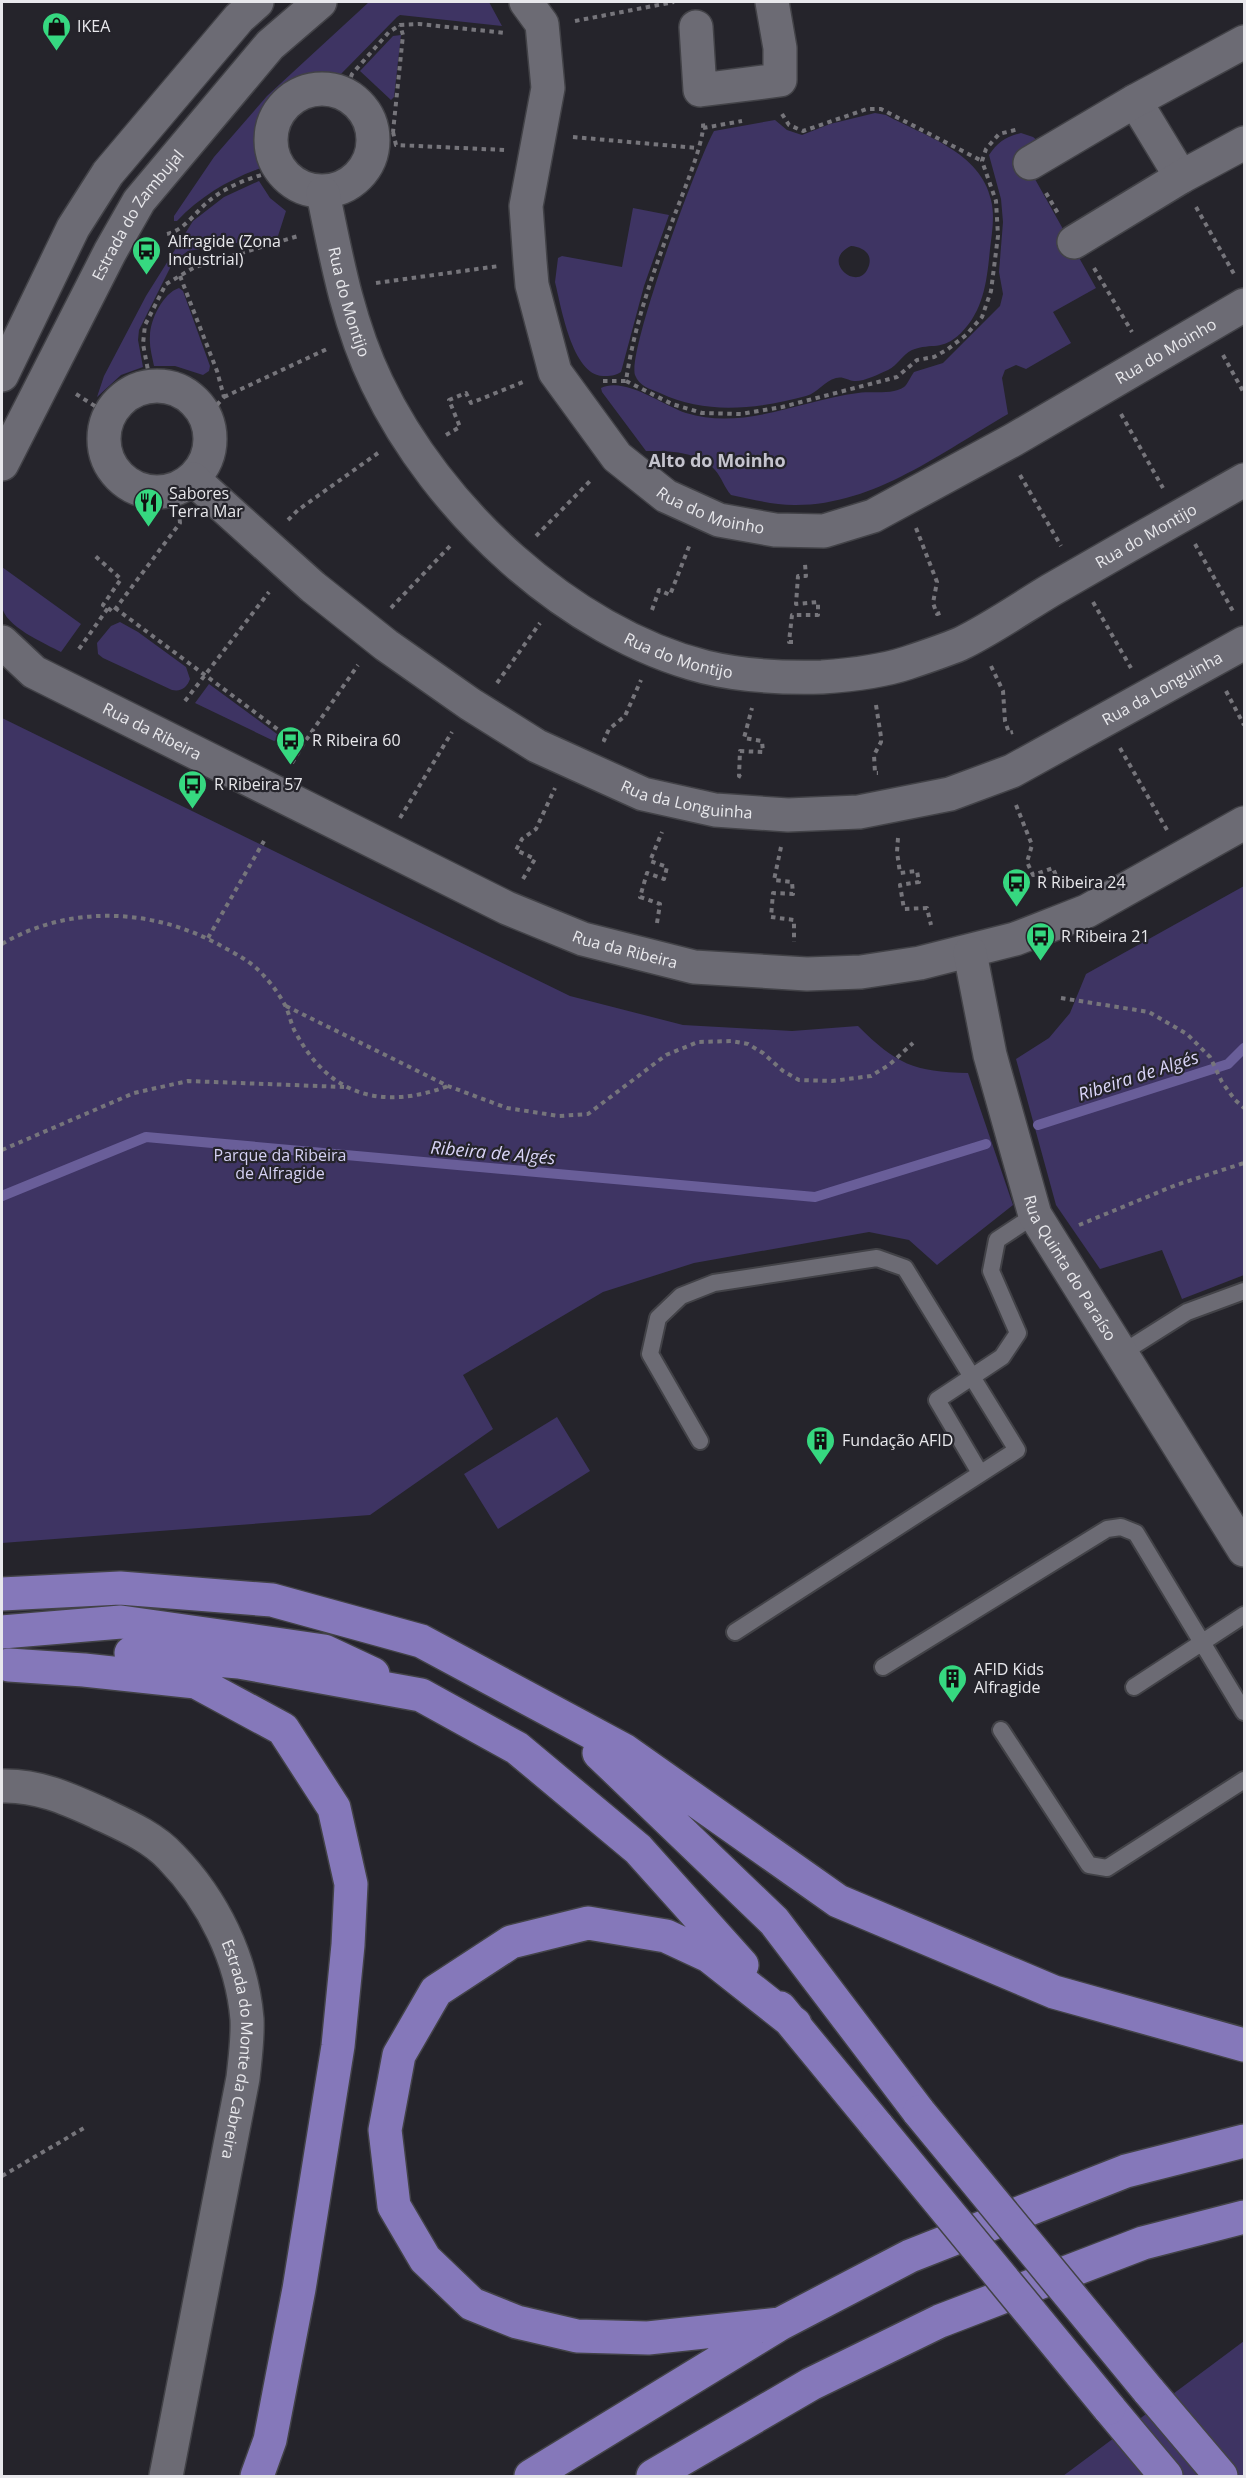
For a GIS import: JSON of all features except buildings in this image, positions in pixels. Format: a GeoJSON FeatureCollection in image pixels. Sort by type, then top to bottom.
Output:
{"type":"FeatureCollection","features":[{"type":"Feature","properties":{"kind":"highway"},"geometry":{"type":"LineString","coordinates":[[2,1594],[120,1588],[272,1600],[421,1641],[624,1750],[838,1901],[1054,1992],[1245,2045]]}},
{"type":"Feature","properties":{"kind":"highway"},"geometry":{"type":"LineString","coordinates":[[2,1632],[121,1622],[324,1652],[421,1695],[517,1748],[638,1849],[795,2024],[1163,2475]]}},
{"type":"Feature","properties":{"kind":"highway"},"geometry":{"type":"LineString","coordinates":[[5,1666],[114,1652],[238,1662],[421,1695]]}},
{"type":"Feature","properties":{"kind":"highway"},"geometry":{"type":"LineString","coordinates":[[5,1666],[84,1670],[196,1682],[283,1729],[334,1808],[351,1884],[348,1945],[338,2046],[299,2289],[270,2440],[257,2476]]}},
{"type":"Feature","properties":{"kind":"highway"},"geometry":{"type":"LineString","coordinates":[[561,1717],[774,1921],[919,2112],[1221,2476]]}},
{"type":"Feature","properties":{"kind":"highway"},"geometry":{"type":"LineString","coordinates":[[780,2324],[648,2338],[577,2336],[517,2322],[472,2304],[425,2259],[394,2206],[385,2130],[399,2055],[436,1991],[511,1942],[588,1923],[666,1936],[709,1956],[795,2024]]}},
{"type":"Feature","properties":{"kind":"highway"},"geometry":{"type":"LineString","coordinates":[[531,2476],[780,2324],[910,2256],[1126,2171],[1245,2141]]}},
{"type":"Feature","properties":{"kind":"highway"},"geometry":{"type":"LineString","coordinates":[[653,2476],[811,2384],[940,2321],[1143,2243],[1245,2217]]}},
{"type":"Feature","properties":{"kind":"street"},"geometry":{"type":"LineString","coordinates":[[2,375],[74,228],[108,173],[239,18],[257,2]]}},
{"type":"Feature","properties":{"kind":"street","name":"Estrada do Zambujal"},"geometry":{"type":"LineString","coordinates":[[2,464],[110,252],[139,201],[270,45],[320,2]]}},
{"type":"Feature","properties":{"kind":"street","name":"Rua do Moinho"},"geometry":{"type":"LineString","coordinates":[[526,2],[542,24],[548,88],[526,206],[530,262],[532,285],[555,372],[617,457],[666,496],[719,520],[775,530],[824,531],[873,516],[1023,434],[1245,305]]}},
{"type":"Feature","properties":{"kind":"street"},"geometry":{"type":"LineString","coordinates":[[696,27],[700,90],[780,80],[780,48],[772,2]]}},
{"type":"Feature","properties":{"kind":"street"},"geometry":{"type":"LineString","coordinates":[[1041,156],[1135,101],[1245,42]]}},
{"type":"Feature","properties":{"kind":"street"},"geometry":{"type":"LineString","coordinates":[[328,89],[345,94],[359,104],[383,133],[366,168],[355,181],[340,189],[326,208],[306,190],[291,182],[280,170],[272,154],[271,137],[274,121],[283,107],[296,96],[311,90],[328,89]]}},
{"type":"Feature","properties":{"kind":"street"},"geometry":{"type":"LineString","coordinates":[[1135,101],[1181,177]]}},
{"type":"Feature","properties":{"kind":"street"},"geometry":{"type":"LineString","coordinates":[[1074,242],[1181,177],[1245,142]]}},
{"type":"Feature","properties":{"kind":"street","name":"Rua do Montijo"},"geometry":{"type":"LineString","coordinates":[[326,208],[356,336],[378,385],[433,474],[480,528],[519,566],[569,603],[614,630],[659,652],[706,667],[796,678],[853,675],[905,664],[960,644],[1071,562],[1173,504],[1245,480]]}},
{"type":"Feature","properties":{"kind":"street"},"geometry":{"type":"LineString","coordinates":[[151,386],[168,386],[184,393],[197,403],[215,407],[209,450],[203,466],[193,479],[177,488],[159,492],[141,490],[125,481],[112,468],[105,451],[104,432],[109,415],[120,400],[135,390],[151,386]]}},
{"type":"Feature","properties":{"kind":"street","name":"Rua da Longuinha"},"geometry":{"type":"LineString","coordinates":[[193,479],[313,587],[386,645],[470,704],[537,746],[643,794],[715,810],[788,815],[859,812],[950,794],[1012,771],[1245,643]]}},
{"type":"Feature","properties":{"kind":"street","name":"Rua da Ribeira"},"geometry":{"type":"LineString","coordinates":[[2,642],[34,672],[507,908],[583,939],[694,967],[807,974],[861,972],[970,952],[1015,939],[1087,911],[1245,823]]}},
{"type":"Feature","properties":{"kind":"street","name":"Rua da Ribeira"},"geometry":{"type":"LineString","coordinates":[[2,673],[34,672]]}},
{"type":"Feature","properties":{"kind":"street","name":"Rua Quinta do Paraíso"},"geometry":{"type":"LineString","coordinates":[[970,952],[990,1055],[1042,1226],[1245,1550]]}},
{"type":"Feature","properties":{"kind":"street","name":"Estrada do Monte da Cabreira"},"geometry":{"type":"LineString","coordinates":[[2,1786],[34,1788],[54,1793],[142,1835],[171,1856],[206,1901],[223,1931],[238,1967],[247,2020],[243,2078],[166,2476]]}},
{"type":"Feature","properties":{"kind":"lane"},"geometry":{"type":"LineString","coordinates":[[980,1473],[937,1400],[1002,1357],[1018,1333],[991,1271],[997,1240],[1042,1226]]}},
{"type":"Feature","properties":{"kind":"lane"},"geometry":{"type":"LineString","coordinates":[[700,1441],[650,1354],[658,1318],[681,1296],[714,1283],[878,1258],[905,1268],[1017,1450],[735,1632]]}},
{"type":"Feature","properties":{"kind":"lane"},"geometry":{"type":"LineString","coordinates":[[1122,1353],[1187,1312],[1245,1291]]}},
{"type":"Feature","properties":{"kind":"lane"},"geometry":{"type":"LineString","coordinates":[[884,1667],[1107,1528],[1121,1527],[1136,1533],[1245,1712]]}},
{"type":"Feature","properties":{"kind":"lane"},"geometry":{"type":"LineString","coordinates":[[1134,1687],[1245,1615]]}},
{"type":"Feature","properties":{"kind":"lane"},"geometry":{"type":"LineString","coordinates":[[1001,1730],[1089,1866],[1107,1868],[1245,1780]]}},
{"type":"Feature","properties":{"kind":"path"},"geometry":{"type":"LineString","coordinates":[[578,21],[664,4]]}},
{"type":"Feature","properties":{"kind":"path"},"geometry":{"type":"LineString","coordinates":[[345,94],[352,74],[389,32],[400,25],[419,24],[483,31]]}},
{"type":"Feature","properties":{"kind":"path"},"geometry":{"type":"LineString","coordinates":[[400,25],[403,35],[383,133],[396,145],[484,149]]}},
{"type":"Feature","properties":{"kind":"path"},"geometry":{"type":"LineString","coordinates":[[626,381],[633,339],[657,261],[704,128],[700,90]]}},
{"type":"Feature","properties":{"kind":"path"},"geometry":{"type":"LineString","coordinates":[[772,116],[783,114],[789,125],[804,130],[867,109],[881,108],[982,161]]}},
{"type":"Feature","properties":{"kind":"path"},"geometry":{"type":"LineString","coordinates":[[704,128],[749,120]]}},
{"type":"Feature","properties":{"kind":"path"},"geometry":{"type":"LineString","coordinates":[[555,372],[603,381],[626,381],[672,404],[702,412],[741,414],[782,407],[897,377],[917,360],[934,357],[948,349],[966,335],[982,316],[991,291],[998,236],[996,201],[982,161],[986,149],[999,135],[1018,129],[1040,134],[1041,156]]}},
{"type":"Feature","properties":{"kind":"path"},"geometry":{"type":"LineString","coordinates":[[576,137],[697,148]]}},
{"type":"Feature","properties":{"kind":"path"},"geometry":{"type":"LineString","coordinates":[[167,234],[179,231],[188,219],[212,198],[230,187],[280,170]]}},
{"type":"Feature","properties":{"kind":"path"},"geometry":{"type":"LineString","coordinates":[[151,386],[143,344],[145,325],[166,284],[195,267],[281,243],[326,208]]}},
{"type":"Feature","properties":{"kind":"path"},"geometry":{"type":"LineString","coordinates":[[1202,218],[1231,268]]}},
{"type":"Feature","properties":{"kind":"path"},"geometry":{"type":"LineString","coordinates":[[395,279],[471,270]]}},
{"type":"Feature","properties":{"kind":"path"},"geometry":{"type":"LineString","coordinates":[[180,276],[217,371],[215,407]]}},
{"type":"Feature","properties":{"kind":"path"},"geometry":{"type":"LineString","coordinates":[[1101,277],[1130,329]]}},
{"type":"Feature","properties":{"kind":"path"},"geometry":{"type":"LineString","coordinates":[[215,407],[294,364]]}},
{"type":"Feature","properties":{"kind":"path"},"geometry":{"type":"LineString","coordinates":[[1228,365],[1245,393]]}},
{"type":"Feature","properties":{"kind":"path"},"geometry":{"type":"LineString","coordinates":[[456,418],[448,400],[466,393],[471,403],[515,384]]}},
{"type":"Feature","properties":{"kind":"path"},"geometry":{"type":"LineString","coordinates":[[70,391],[109,415]]}},
{"type":"Feature","properties":{"kind":"path"},"geometry":{"type":"LineString","coordinates":[[1136,442],[1234,612]]}},
{"type":"Feature","properties":{"kind":"path"},"geometry":{"type":"LineString","coordinates":[[298,510],[357,466]]}},
{"type":"Feature","properties":{"kind":"path"},"geometry":{"type":"LineString","coordinates":[[534,538],[588,483]]}},
{"type":"Feature","properties":{"kind":"path"},"geometry":{"type":"LineString","coordinates":[[1026,486],[1131,670]]}},
{"type":"Feature","properties":{"kind":"path"},"geometry":{"type":"LineString","coordinates":[[94,555],[121,579],[103,605],[113,612],[180,523]]}},
{"type":"Feature","properties":{"kind":"path"},"geometry":{"type":"LineString","coordinates":[[921,539],[937,582],[933,603],[937,614],[946,611]]}},
{"type":"Feature","properties":{"kind":"path"},"geometry":{"type":"LineString","coordinates":[[395,603],[446,549]]}},
{"type":"Feature","properties":{"kind":"path"},"geometry":{"type":"LineString","coordinates":[[660,613],[651,610],[659,590],[670,595],[687,552]]}},
{"type":"Feature","properties":{"kind":"path"},"geometry":{"type":"LineString","coordinates":[[797,642],[789,642],[792,615],[818,615],[818,602],[796,604],[798,576],[806,576]]}},
{"type":"Feature","properties":{"kind":"path"},"geometry":{"type":"LineString","coordinates":[[185,701],[272,590]]}},
{"type":"Feature","properties":{"kind":"path"},"geometry":{"type":"LineString","coordinates":[[79,649],[108,608]]}},
{"type":"Feature","properties":{"kind":"path"},"geometry":{"type":"LineString","coordinates":[[115,608],[284,734],[282,751]]}},
{"type":"Feature","properties":{"kind":"path"},"geometry":{"type":"LineString","coordinates":[[496,686],[532,634]]}},
{"type":"Feature","properties":{"kind":"path"},"geometry":{"type":"LineString","coordinates":[[295,758],[350,676]]}},
{"type":"Feature","properties":{"kind":"path"},"geometry":{"type":"LineString","coordinates":[[1003,691],[1005,721],[1010,733],[1018,730]]}},
{"type":"Feature","properties":{"kind":"path"},"geometry":{"type":"LineString","coordinates":[[609,729],[625,716],[634,694]]}},
{"type":"Feature","properties":{"kind":"path"},"geometry":{"type":"LineString","coordinates":[[1227,695],[1245,725]]}},
{"type":"Feature","properties":{"kind":"path"},"geometry":{"type":"LineString","coordinates":[[877,708],[881,742],[874,755],[875,773],[886,772]]}},
{"type":"Feature","properties":{"kind":"path"},"geometry":{"type":"LineString","coordinates":[[746,725],[744,738],[762,741],[763,752],[740,751],[739,776],[747,777]]}},
{"type":"Feature","properties":{"kind":"path"},"geometry":{"type":"LineString","coordinates":[[404,809],[446,740]]}},
{"type":"Feature","properties":{"kind":"path"},"geometry":{"type":"LineString","coordinates":[[1126,759],[1158,816]]}},
{"type":"Feature","properties":{"kind":"path"},"geometry":{"type":"LineString","coordinates":[[529,857],[516,850],[522,839],[536,829],[554,789]]}},
{"type":"Feature","properties":{"kind":"path"},"geometry":{"type":"LineString","coordinates":[[1018,809],[1032,845],[1028,862],[1033,875],[1053,868],[1061,884],[1057,895]]}},
{"type":"Feature","properties":{"kind":"path"},"geometry":{"type":"LineString","coordinates":[[208,938],[264,841]]}},
{"type":"Feature","properties":{"kind":"path"},"geometry":{"type":"LineString","coordinates":[[656,903],[640,897],[647,873],[664,879],[667,867],[650,861],[657,844]]}},
{"type":"Feature","properties":{"kind":"path"},"geometry":{"type":"LineString","coordinates":[[897,852],[900,873],[917,871],[919,882],[900,885],[904,909],[924,909]]}},
{"type":"Feature","properties":{"kind":"path"},"geometry":{"type":"LineString","coordinates":[[777,860],[774,880],[792,882],[793,894],[773,893],[771,917],[789,919]]}},
{"type":"Feature","properties":{"kind":"path"},"geometry":{"type":"LineString","coordinates":[[2,944],[20,933],[63,919],[109,915],[154,920],[208,938],[243,958],[264,975],[286,1006],[296,1034],[315,1061],[345,1087]]}},
{"type":"Feature","properties":{"kind":"path"},"geometry":{"type":"LineString","coordinates":[[1061,998],[1149,1012],[1187,1034],[1210,1057],[1222,1082],[1235,1100],[1245,1108]]}},
{"type":"Feature","properties":{"kind":"path"},"geometry":{"type":"LineString","coordinates":[[286,1006],[448,1086],[507,1108],[560,1116],[588,1114],[666,1055],[698,1042],[731,1041],[748,1044],[798,1080],[832,1081],[871,1076],[889,1065],[913,1043]]}},
{"type":"Feature","properties":{"kind":"path"},"geometry":{"type":"LineString","coordinates":[[2,1150],[134,1094],[188,1081],[345,1087],[370,1096],[397,1099],[423,1095],[448,1086]]}},
{"type":"Feature","properties":{"kind":"path"},"geometry":{"type":"LineString","coordinates":[[1042,1226],[1245,1163]]}},
{"type":"Feature","properties":{"kind":"path"},"geometry":{"type":"LineString","coordinates":[[2,2176],[84,2128]]}},
{"type":"Feature","properties":{"kind":"green space"},"geometry":{"type":"Polygon","coordinates":[[[369,2],[489,2],[502,26],[400,15],[340,75],[311,74],[285,87],[274,97],[265,108],[255,136],[255,148],[261,168],[216,190],[174,221],[174,216],[214,157],[267,96],[369,2]]]}},
{"type":"Feature","properties":{"kind":"green space"},"geometry":{"type":"Polygon","coordinates":[[[401,35],[394,97],[391,100],[360,71],[393,36],[401,35]]]}},
{"type":"Feature","properties":{"kind":"green space"},"geometry":{"type":"Polygon","coordinates":[[[875,113],[886,115],[949,147],[976,169],[985,183],[991,200],[993,225],[983,294],[969,324],[948,343],[912,350],[891,368],[871,377],[858,381],[836,378],[810,394],[788,401],[732,408],[695,405],[677,400],[642,384],[635,375],[635,359],[652,295],[680,214],[714,131],[775,120],[787,130],[802,135],[830,124],[875,113]],[[851,246],[842,252],[839,259],[844,272],[857,277],[863,275],[870,259],[866,252],[851,246]]]}},
{"type":"Feature","properties":{"kind":"green space"},"geometry":{"type":"Polygon","coordinates":[[[1021,133],[1033,137],[1042,144],[1026,163],[1096,288],[1053,312],[1071,343],[1026,369],[1016,365],[1005,370],[1002,378],[1008,414],[932,460],[879,487],[851,497],[823,503],[786,505],[731,495],[715,470],[701,459],[683,453],[646,451],[602,392],[601,388],[610,385],[621,386],[644,393],[686,413],[708,418],[729,418],[772,412],[858,393],[894,391],[905,386],[914,372],[943,363],[1000,306],[1003,294],[999,272],[1003,222],[1001,199],[989,155],[1002,141],[1021,133]]]}},
{"type":"Feature","properties":{"kind":"green space"},"geometry":{"type":"Polygon","coordinates":[[[259,181],[270,198],[286,211],[278,236],[188,251],[173,262],[139,330],[138,340],[143,367],[121,375],[97,397],[104,376],[146,296],[193,221],[224,197],[259,181]]]}},
{"type":"Feature","properties":{"kind":"green space"},"geometry":{"type":"Polygon","coordinates":[[[633,208],[669,215],[644,286],[621,372],[612,376],[603,376],[592,373],[583,364],[570,338],[555,282],[558,258],[562,256],[622,267],[633,208]]]}},
{"type":"Feature","properties":{"kind":"green space"},"geometry":{"type":"Polygon","coordinates":[[[179,288],[183,291],[210,366],[209,371],[203,375],[175,366],[154,366],[150,344],[152,322],[163,301],[179,288]]]}},
{"type":"Feature","properties":{"kind":"green space"},"geometry":{"type":"Polygon","coordinates":[[[2,567],[81,624],[61,652],[17,627],[4,613],[1,597],[2,567]]]}},
{"type":"Feature","properties":{"kind":"green space"},"geometry":{"type":"Polygon","coordinates":[[[120,622],[138,632],[186,667],[190,679],[186,687],[181,690],[172,690],[98,654],[97,643],[111,626],[120,622]]]}},
{"type":"Feature","properties":{"kind":"green space"},"geometry":{"type":"Polygon","coordinates":[[[209,684],[277,734],[277,740],[274,741],[195,703],[209,684]]]}},
{"type":"Feature","properties":{"kind":"green space","name":"Parque da Ribeira de Alfragide"},"geometry":{"type":"Polygon","coordinates":[[[2,718],[570,996],[683,1025],[792,1031],[858,1026],[884,1049],[907,1063],[933,1071],[968,1073],[1013,1205],[937,1265],[909,1240],[869,1232],[694,1263],[603,1292],[463,1375],[493,1429],[370,1515],[2,1543],[2,718]]]}},
{"type":"Feature","properties":{"kind":"green space"},"geometry":{"type":"Polygon","coordinates":[[[1244,886],[1244,1275],[1182,1299],[1162,1250],[1100,1269],[1056,1205],[1016,1059],[1049,1038],[1070,1013],[1086,974],[1244,886]]]}},
{"type":"Feature","properties":{"kind":"green space"},"geometry":{"type":"Polygon","coordinates":[[[557,1417],[590,1471],[498,1529],[464,1474],[557,1417]]]}},
{"type":"Feature","properties":{"kind":"green space"},"geometry":{"type":"Polygon","coordinates":[[[1244,2341],[1244,2476],[1063,2476],[1244,2341]]]}},
{"type":"Feature","properties":{"kind":"waterway","name":"Ribeira de Algés"},"geometry":{"type":"LineString","coordinates":[[1038,1125],[1228,1064],[1244,1048]]}},
{"type":"Feature","properties":{"kind":"waterway","name":"Ribeira de Algés"},"geometry":{"type":"LineString","coordinates":[[2,1196],[146,1137],[815,1197],[986,1144]]}},
{"type":"Feature","properties":{"kind":"place","name":"IKEA"},"geometry":{"type":"Point","coordinates":[56,52]}},
{"type":"Feature","properties":{"kind":"place","name":"Alfragide (Zona Industrial)"},"geometry":{"type":"Point","coordinates":[147,276]}},
{"type":"Feature","properties":{"kind":"place","name":"Sabores Terra Mar"},"geometry":{"type":"Point","coordinates":[148,528]}},
{"type":"Feature","properties":{"kind":"place","name":"R Ribeira 60"},"geometry":{"type":"Point","coordinates":[291,766]}},
{"type":"Feature","properties":{"kind":"place","name":"R Ribeira 57"},"geometry":{"type":"Point","coordinates":[193,810]}},
{"type":"Feature","properties":{"kind":"place","name":"R Ribeira 24"},"geometry":{"type":"Point","coordinates":[1016,908]}},
{"type":"Feature","properties":{"kind":"place","name":"R Ribeira 21"},"geometry":{"type":"Point","coordinates":[1040,962]}},
{"type":"Feature","properties":{"kind":"place","name":"Fundação AFID"},"geometry":{"type":"Point","coordinates":[821,1466]}},
{"type":"Feature","properties":{"kind":"place","name":"AFID Kids Alfragide"},"geometry":{"type":"Point","coordinates":[953,1704]}},
{"type":"Feature","properties":{"kind":"district","name":"Alto do Moinho"},"geometry":{"type":"Point","coordinates":[717,460]}}]}
